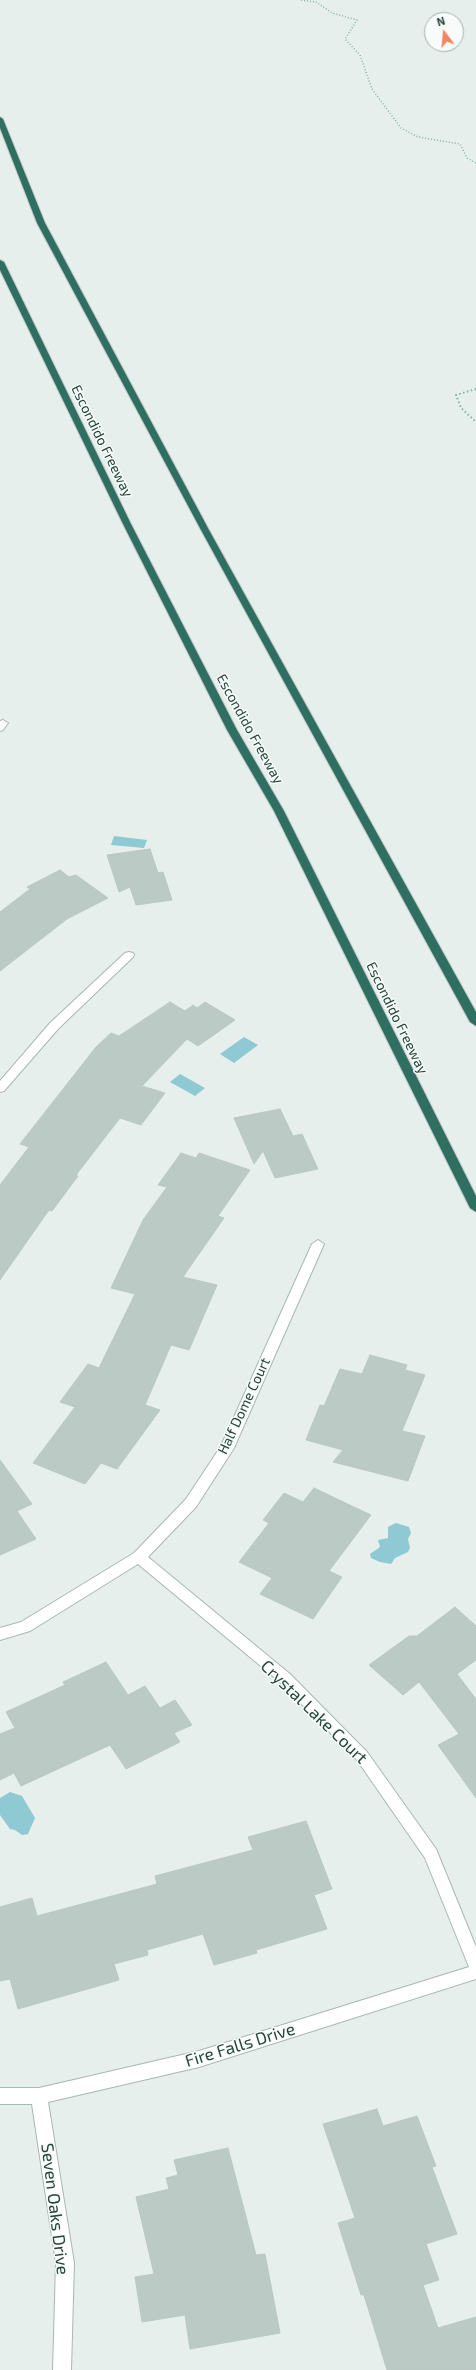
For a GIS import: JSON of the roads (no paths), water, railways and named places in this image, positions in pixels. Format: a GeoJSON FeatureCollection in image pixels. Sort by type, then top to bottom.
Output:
{"type":"FeatureCollection","features":[{"type":"Feature","properties":{"kind":"highway"},"geometry":{"type":"LineString","coordinates":[[0,119],[41,223],[205,530],[476,1022]]}},
{"type":"Feature","properties":{"kind":"highway","name":"Escondido Freeway"},"geometry":{"type":"LineString","coordinates":[[0,262],[127,524],[232,730],[279,810],[476,1208]]}},
{"type":"Feature","properties":{"kind":"street"},"geometry":{"type":"LineString","coordinates":[[0,1088],[54,1026],[129,955]]}},
{"type":"Feature","properties":{"kind":"street","name":"Half Dome Court"},"geometry":{"type":"LineString","coordinates":[[0,1634],[25,1627],[139,1557],[191,1503],[227,1448],[318,1244]]}},
{"type":"Feature","properties":{"kind":"street","name":"Crystal Lake Court"},"geometry":{"type":"LineString","coordinates":[[139,1557],[285,1678],[362,1756],[431,1854],[476,1966]]}},
{"type":"Feature","properties":{"kind":"street","name":"Fire Falls Drive"},"geometry":{"type":"LineString","coordinates":[[0,2096],[39,2096],[199,2059],[476,1972]]}},
{"type":"Feature","properties":{"kind":"street","name":"Seven Oaks Drive"},"geometry":{"type":"LineString","coordinates":[[39,2096],[65,2264],[62,2370]]}},
{"type":"Feature","properties":{"kind":"water"},"geometry":{"type":"Polygon","coordinates":[[[114,836],[147,840],[144,848],[111,845],[114,836]]]}},
{"type":"Feature","properties":{"kind":"water"},"geometry":{"type":"Polygon","coordinates":[[[244,1037],[258,1045],[234,1063],[220,1054],[244,1037]]]}},
{"type":"Feature","properties":{"kind":"water"},"geometry":{"type":"Polygon","coordinates":[[[180,1074],[205,1088],[195,1096],[170,1082],[180,1074]]]}},
{"type":"Feature","properties":{"kind":"water"},"geometry":{"type":"Polygon","coordinates":[[[396,1523],[409,1527],[411,1533],[408,1539],[410,1548],[408,1552],[395,1558],[391,1564],[380,1562],[371,1558],[370,1554],[380,1547],[378,1540],[388,1538],[388,1527],[396,1523]]]}},
{"type":"Feature","properties":{"kind":"water"},"geometry":{"type":"Polygon","coordinates":[[[10,1792],[22,1796],[35,1818],[28,1834],[22,1835],[15,1830],[10,1829],[0,1815],[0,1798],[10,1792]]]}}]}
